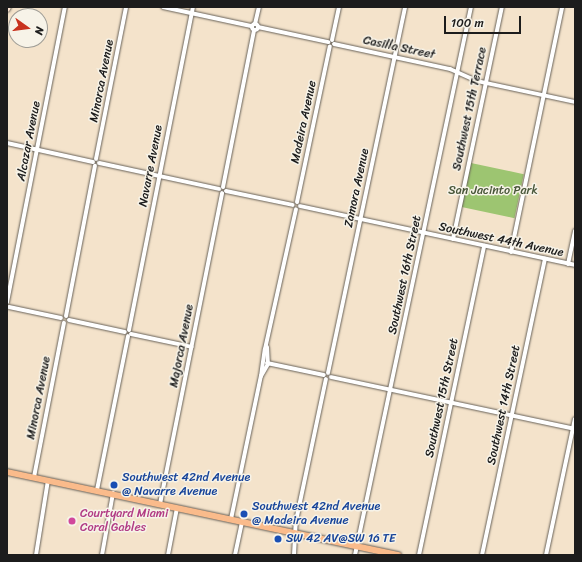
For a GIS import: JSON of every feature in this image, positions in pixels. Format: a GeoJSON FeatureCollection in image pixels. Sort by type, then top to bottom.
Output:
{"type":"FeatureCollection","features":[{"type":"Feature","properties":{"kind":"main road"},"geometry":{"type":"LineString","coordinates":[[9,471],[398,555]]}},
{"type":"Feature","properties":{"kind":"street","name":"Alcazar Avenue"},"geometry":{"type":"LineString","coordinates":[[7,306],[65,7]]}},
{"type":"Feature","properties":{"kind":"street","name":"Minorca Avenue"},"geometry":{"type":"LineString","coordinates":[[67,318],[126,7]]}},
{"type":"Feature","properties":{"kind":"street","name":"Casilla Street"},"geometry":{"type":"LineString","coordinates":[[163,7],[450,69],[486,83],[575,102]]}},
{"type":"Feature","properties":{"kind":"street","name":"Navarre Avenue"},"geometry":{"type":"LineString","coordinates":[[97,490],[193,7]]}},
{"type":"Feature","properties":{"kind":"street","name":"Majorca Avenue"},"geometry":{"type":"LineString","coordinates":[[160,504],[259,7]]}},
{"type":"Feature","properties":{"kind":"street","name":"Madeira Avenue"},"geometry":{"type":"LineString","coordinates":[[266,363],[267,347],[339,7]]}},
{"type":"Feature","properties":{"kind":"street","name":"Zamora Avenue"},"geometry":{"type":"LineString","coordinates":[[294,555],[296,521],[405,7]]}},
{"type":"Feature","properties":{"kind":"street","name":"Southwest 16th Street"},"geometry":{"type":"LineString","coordinates":[[355,555],[471,7]]}},
{"type":"Feature","properties":{"kind":"street","name":"Southwest 15th Terrace"},"geometry":{"type":"LineString","coordinates":[[453,239],[502,7]]}},
{"type":"Feature","properties":{"kind":"street"},"geometry":{"type":"LineString","coordinates":[[511,252],[562,7]]}},
{"type":"Feature","properties":{"kind":"street","name":"Southwest 44th Avenue"},"geometry":{"type":"LineString","coordinates":[[7,143],[575,265]]}},
{"type":"Feature","properties":{"kind":"street"},"geometry":{"type":"LineString","coordinates":[[568,264],[575,231]]}},
{"type":"Feature","properties":{"kind":"street","name":"Southwest 15th Street"},"geometry":{"type":"LineString","coordinates":[[419,555],[484,246]]}},
{"type":"Feature","properties":{"kind":"street","name":"Southwest 14th Street"},"geometry":{"type":"LineString","coordinates":[[482,555],[545,259]]}},
{"type":"Feature","properties":{"kind":"street"},"geometry":{"type":"LineString","coordinates":[[7,306],[67,318],[192,347]]}},
{"type":"Feature","properties":{"kind":"street"},"geometry":{"type":"LineString","coordinates":[[61,318],[64,323],[67,318]]}},
{"type":"Feature","properties":{"kind":"street","name":"Minorca Avenue"},"geometry":{"type":"LineString","coordinates":[[34,477],[64,323]]}},
{"type":"Feature","properties":{"kind":"street"},"geometry":{"type":"LineString","coordinates":[[231,519],[261,376],[266,363],[574,428]]}},
{"type":"Feature","properties":{"kind":"street"},"geometry":{"type":"LineString","coordinates":[[546,555],[575,419]]}},
{"type":"Feature","properties":{"kind":"street"},"geometry":{"type":"LineString","coordinates":[[36,555],[48,480]]}},
{"type":"Feature","properties":{"kind":"street"},"geometry":{"type":"LineString","coordinates":[[102,555],[113,493]]}},
{"type":"Feature","properties":{"kind":"street"},"geometry":{"type":"LineString","coordinates":[[168,555],[177,508]]}},
{"type":"Feature","properties":{"kind":"street"},"geometry":{"type":"LineString","coordinates":[[235,555],[242,522]]}},
{"type":"Feature","properties":{"kind":"green space","name":"San Jacinto Park"},"geometry":{"type":"Polygon","coordinates":[[[471,163],[524,174],[514,218],[462,207],[471,163]]]}},
{"type":"Feature","properties":{"kind":"place","name":"Southwest 42nd Avenue @ Navarre Avenue"},"geometry":{"type":"Point","coordinates":[114,485]}},
{"type":"Feature","properties":{"kind":"place","name":"Southwest 42nd Avenue @ Madeira Avenue"},"geometry":{"type":"Point","coordinates":[244,514]}},
{"type":"Feature","properties":{"kind":"place","name":"Courtyard Miami Coral Gables"},"geometry":{"type":"Point","coordinates":[72,521]}},
{"type":"Feature","properties":{"kind":"place","name":"SW 42 AV@SW 16 TE"},"geometry":{"type":"Point","coordinates":[278,539]}}]}
